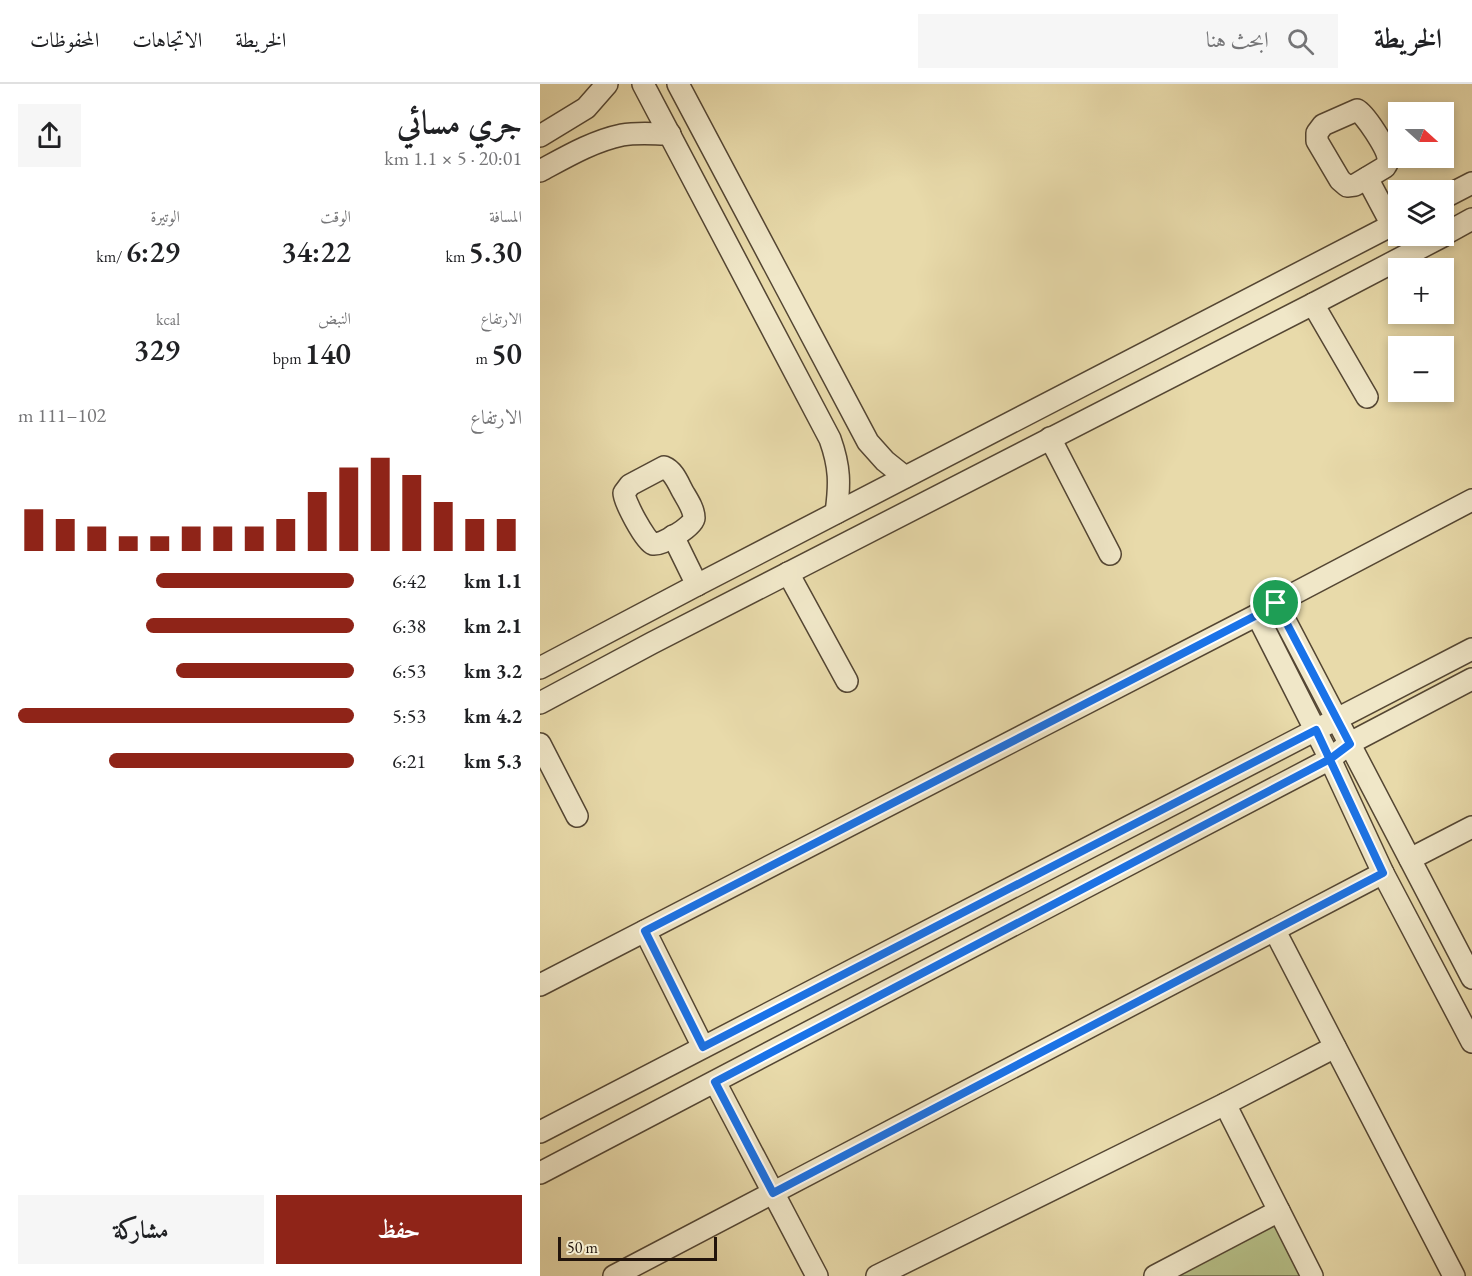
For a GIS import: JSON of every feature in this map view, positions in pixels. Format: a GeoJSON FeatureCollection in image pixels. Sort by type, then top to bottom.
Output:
{"type":"FeatureCollection","features":[{"type":"Feature","properties":{"kind":"street"},"geometry":{"type":"LineString","coordinates":[[540,136],[586,108],[607,84]]}},
{"type":"Feature","properties":{"kind":"street"},"geometry":{"type":"LineString","coordinates":[[643,84],[830,439],[838,461],[840,487],[836,513]]}},
{"type":"Feature","properties":{"kind":"street"},"geometry":{"type":"LineString","coordinates":[[678,84],[868,442],[885,461],[905,477]]}},
{"type":"Feature","properties":{"kind":"street"},"geometry":{"type":"LineString","coordinates":[[541,166],[622,135],[670,134]]}},
{"type":"Feature","properties":{"kind":"street"},"geometry":{"type":"LineString","coordinates":[[1367,178],[1388,212]]}},
{"type":"Feature","properties":{"kind":"street"},"geometry":{"type":"LineString","coordinates":[[1454,192],[1472,183]]}},
{"type":"Feature","properties":{"kind":"street"},"geometry":{"type":"LineString","coordinates":[[1454,229],[1472,219]]}},
{"type":"Feature","properties":{"kind":"street"},"geometry":{"type":"LineString","coordinates":[[540,668],[1388,227]]}},
{"type":"Feature","properties":{"kind":"street"},"geometry":{"type":"LineString","coordinates":[[735,262],[764,246]]}},
{"type":"Feature","properties":{"kind":"street"},"geometry":{"type":"LineString","coordinates":[[540,703],[1422,246]]}},
{"type":"Feature","properties":{"kind":"street"},"geometry":{"type":"LineString","coordinates":[[1313,304],[1367,397]]}},
{"type":"Feature","properties":{"kind":"street"},"geometry":{"type":"LineString","coordinates":[[1188,331],[1204,359]]}},
{"type":"Feature","properties":{"kind":"street"},"geometry":{"type":"LineString","coordinates":[[1050,438],[1110,554]]}},
{"type":"Feature","properties":{"kind":"street"},"geometry":{"type":"LineString","coordinates":[[540,985],[1257,615],[1472,500]]}},
{"type":"Feature","properties":{"kind":"street"},"geometry":{"type":"LineString","coordinates":[[673,536],[696,585]]}},
{"type":"Feature","properties":{"kind":"street"},"geometry":{"type":"LineString","coordinates":[[788,573],[847,681]]}},
{"type":"Feature","properties":{"kind":"street"},"geometry":{"type":"LineString","coordinates":[[1276,603],[1472,978]]}},
{"type":"Feature","properties":{"kind":"street"},"geometry":{"type":"LineString","coordinates":[[1257,615],[1316,730],[1383,873],[1472,1042]]}},
{"type":"Feature","properties":{"kind":"street"},"geometry":{"type":"LineString","coordinates":[[540,1132],[1472,649]]}},
{"type":"Feature","properties":{"kind":"street"},"geometry":{"type":"LineString","coordinates":[[540,1173],[1330,759],[1350,744],[1472,680]]}},
{"type":"Feature","properties":{"kind":"street"},"geometry":{"type":"LineString","coordinates":[[540,744],[577,816]]}},
{"type":"Feature","properties":{"kind":"street"},"geometry":{"type":"LineString","coordinates":[[1410,859],[1472,826]]}},
{"type":"Feature","properties":{"kind":"street"},"geometry":{"type":"LineString","coordinates":[[614,1276],[1383,873]]}},
{"type":"Feature","properties":{"kind":"street"},"geometry":{"type":"LineString","coordinates":[[645,931],[703,1047]]}},
{"type":"Feature","properties":{"kind":"street"},"geometry":{"type":"LineString","coordinates":[[1275,931],[1454,1276]]}},
{"type":"Feature","properties":{"kind":"street"},"geometry":{"type":"LineString","coordinates":[[877,1276],[1335,1047]]}},
{"type":"Feature","properties":{"kind":"street"},"geometry":{"type":"LineString","coordinates":[[715,1082],[818,1276]]}},
{"type":"Feature","properties":{"kind":"street"},"geometry":{"type":"LineString","coordinates":[[1225,1104],[1312,1276]]}},
{"type":"Feature","properties":{"kind":"street"},"geometry":{"type":"LineString","coordinates":[[1155,1276],[1279,1211]]}},
{"type":"Feature","properties":{"kind":"green space"},"geometry":{"type":"Polygon","coordinates":[[[1279,1211],[1312,1276],[1155,1276],[1279,1211]]]}},
{"type":"Feature","properties":{"kind":"route"},"geometry":{"type":"LineString","coordinates":[[1276,603],[1257,615],[645,931],[703,1047],[1316,730],[1330,759],[1383,873],[773,1193],[715,1082],[1330,759],[1350,744],[1276,603]]}}]}
